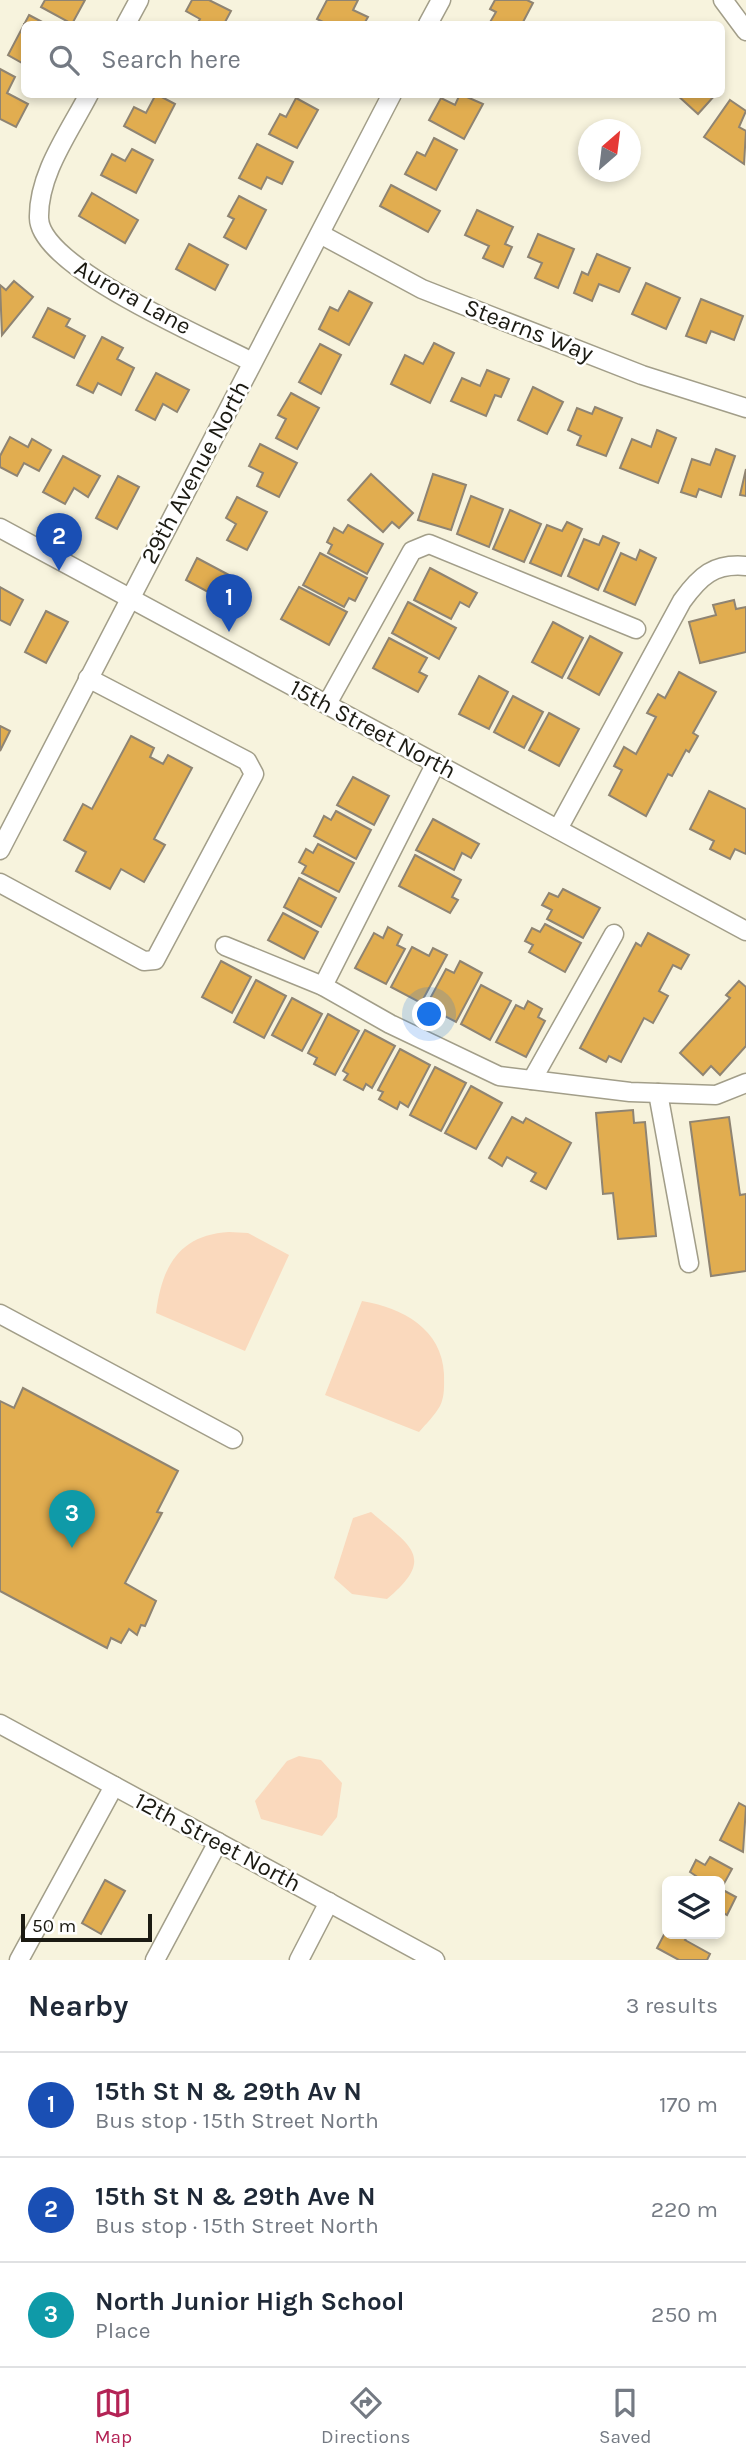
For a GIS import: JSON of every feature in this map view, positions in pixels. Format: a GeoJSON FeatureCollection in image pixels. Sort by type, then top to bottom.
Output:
{"type":"FeatureCollection","features":[{"type":"Feature","properties":{"kind":"street"},"geometry":{"type":"LineString","coordinates":[[128,21],[139,0]]}},
{"type":"Feature","properties":{"kind":"street"},"geometry":{"type":"LineString","coordinates":[[430,21],[440,0]]}},
{"type":"Feature","properties":{"kind":"street"},"geometry":{"type":"LineString","coordinates":[[723,0],[746,31]]}},
{"type":"Feature","properties":{"kind":"street","name":"Aurora Lane"},"geometry":{"type":"LineString","coordinates":[[87,98],[57,157],[40,200],[39,222],[51,245],[69,263],[95,280],[252,362]]}},
{"type":"Feature","properties":{"kind":"street","name":"29th Avenue North"},"geometry":{"type":"LineString","coordinates":[[1,848],[390,98]]}},
{"type":"Feature","properties":{"kind":"street","name":"Stearns Way"},"geometry":{"type":"LineString","coordinates":[[320,234],[422,289],[642,375],[746,408]]}},
{"type":"Feature","properties":{"kind":"street","name":"15th Street North"},"geometry":{"type":"LineString","coordinates":[[0,527],[746,931]]}},
{"type":"Feature","properties":{"kind":"street"},"geometry":{"type":"LineString","coordinates":[[327,704],[412,551],[429,544],[636,629]]}},
{"type":"Feature","properties":{"kind":"street"},"geometry":{"type":"LineString","coordinates":[[558,829],[682,601],[697,581],[711,570],[730,565],[746,566]]}},
{"type":"Feature","properties":{"kind":"street"},"geometry":{"type":"LineString","coordinates":[[0,883],[144,961],[155,960],[254,774],[247,761],[88,678]]}},
{"type":"Feature","properties":{"kind":"street"},"geometry":{"type":"LineString","coordinates":[[323,986],[436,763]]}},
{"type":"Feature","properties":{"kind":"street"},"geometry":{"type":"LineString","coordinates":[[532,1080],[614,934]]}},
{"type":"Feature","properties":{"kind":"street"},"geometry":{"type":"LineString","coordinates":[[225,946],[323,986],[390,1024],[499,1076],[658,1093],[716,1095],[746,1083]]}},
{"type":"Feature","properties":{"kind":"street"},"geometry":{"type":"LineString","coordinates":[[658,1093],[689,1263]]}},
{"type":"Feature","properties":{"kind":"street"},"geometry":{"type":"LineString","coordinates":[[0,1314],[233,1439]]}},
{"type":"Feature","properties":{"kind":"street","name":"12th Street North"},"geometry":{"type":"LineString","coordinates":[[0,1724],[435,1960]]}},
{"type":"Feature","properties":{"kind":"street"},"geometry":{"type":"LineString","coordinates":[[19,1960],[114,1786]]}},
{"type":"Feature","properties":{"kind":"street"},"geometry":{"type":"LineString","coordinates":[[155,1960],[218,1842]]}},
{"type":"Feature","properties":{"kind":"street"},"geometry":{"type":"LineString","coordinates":[[299,1960],[329,1902]]}},
{"type":"Feature","properties":{"kind":"shaded area"},"geometry":{"type":"Polygon","coordinates":[[[229,1232],[248,1233],[289,1255],[245,1351],[156,1313],[163,1281],[176,1256],[197,1239],[229,1232]]]}},
{"type":"Feature","properties":{"kind":"shaded area"},"geometry":{"type":"Polygon","coordinates":[[[362,1301],[392,1309],[418,1323],[428,1333],[442,1358],[443,1398],[436,1413],[419,1432],[325,1395],[362,1301]]]}},
{"type":"Feature","properties":{"kind":"shaded area"},"geometry":{"type":"Polygon","coordinates":[[[371,1512],[406,1543],[414,1562],[402,1585],[387,1599],[352,1594],[334,1578],[353,1518],[371,1512]]]}},
{"type":"Feature","properties":{"kind":"shaded area"},"geometry":{"type":"Polygon","coordinates":[[[299,1756],[321,1760],[342,1783],[337,1817],[322,1836],[261,1819],[255,1801],[287,1761],[299,1756]]]}},
{"type":"Feature","properties":{"kind":"building"},"geometry":{"type":"Polygon","coordinates":[[[45,0],[85,0],[74,21],[67,21],[41,7],[45,0]]]}},
{"type":"Feature","properties":{"kind":"building"},"geometry":{"type":"Polygon","coordinates":[[[192,0],[209,0],[231,11],[226,21],[199,21],[200,19],[186,11],[192,0]]]}},
{"type":"Feature","properties":{"kind":"building"},"geometry":{"type":"Polygon","coordinates":[[[327,0],[358,0],[353,10],[368,17],[366,21],[317,19],[327,0]]]}},
{"type":"Feature","properties":{"kind":"building"},"geometry":{"type":"Polygon","coordinates":[[[495,0],[527,0],[533,3],[524,21],[491,21],[496,12],[490,9],[495,0]]]}},
{"type":"Feature","properties":{"kind":"building"},"geometry":{"type":"Polygon","coordinates":[[[29,15],[40,21],[26,21],[29,15]]]}},
{"type":"Feature","properties":{"kind":"building"},"geometry":{"type":"Polygon","coordinates":[[[21,31],[21,62],[8,55],[21,31]]]}},
{"type":"Feature","properties":{"kind":"building"},"geometry":{"type":"Polygon","coordinates":[[[0,69],[15,77],[7,93],[28,104],[16,127],[0,119],[0,69]]]}},
{"type":"Feature","properties":{"kind":"building"},"geometry":{"type":"Polygon","coordinates":[[[154,98],[164,98],[175,104],[155,143],[124,126],[134,107],[146,113],[154,98]]]}},
{"type":"Feature","properties":{"kind":"building"},"geometry":{"type":"Polygon","coordinates":[[[296,98],[318,110],[297,148],[269,134],[280,114],[286,117],[296,98]]]}},
{"type":"Feature","properties":{"kind":"building"},"geometry":{"type":"Polygon","coordinates":[[[441,98],[455,105],[458,98],[469,98],[483,104],[464,139],[429,120],[441,98]]]}},
{"type":"Feature","properties":{"kind":"building"},"geometry":{"type":"Polygon","coordinates":[[[680,98],[712,98],[698,114],[680,98]]]}},
{"type":"Feature","properties":{"kind":"building"},"geometry":{"type":"Polygon","coordinates":[[[730,100],[746,111],[739,127],[746,131],[744,164],[704,137],[730,100]]]}},
{"type":"Feature","properties":{"kind":"building"},"geometry":{"type":"Polygon","coordinates":[[[434,138],[457,150],[436,190],[405,174],[417,152],[425,156],[434,138]]]}},
{"type":"Feature","properties":{"kind":"building"},"geometry":{"type":"Polygon","coordinates":[[[257,144],[293,162],[282,184],[267,177],[261,189],[239,178],[257,144]]]}},
{"type":"Feature","properties":{"kind":"building"},"geometry":{"type":"Polygon","coordinates":[[[132,149],[153,160],[136,193],[101,175],[112,154],[125,161],[132,149]]]}},
{"type":"Feature","properties":{"kind":"building"},"geometry":{"type":"Polygon","coordinates":[[[391,185],[440,211],[428,232],[380,206],[391,185]]]}},
{"type":"Feature","properties":{"kind":"building"},"geometry":{"type":"Polygon","coordinates":[[[92,193],[138,220],[125,243],[79,216],[92,193]]]}},
{"type":"Feature","properties":{"kind":"building"},"geometry":{"type":"Polygon","coordinates":[[[239,196],[266,210],[246,249],[224,237],[234,219],[228,216],[239,196]]]}},
{"type":"Feature","properties":{"kind":"building"},"geometry":{"type":"Polygon","coordinates":[[[477,210],[513,227],[505,244],[512,247],[503,267],[483,258],[489,246],[465,235],[477,210]]]}},
{"type":"Feature","properties":{"kind":"building"},"geometry":{"type":"Polygon","coordinates":[[[538,234],[574,249],[558,288],[535,278],[542,263],[528,257],[538,234]]]}},
{"type":"Feature","properties":{"kind":"building"},"geometry":{"type":"Polygon","coordinates":[[[189,244],[228,265],[215,290],[176,269],[189,244]]]}},
{"type":"Feature","properties":{"kind":"building"},"geometry":{"type":"Polygon","coordinates":[[[597,254],[630,268],[619,292],[599,284],[592,301],[574,293],[582,272],[588,275],[597,254]]]}},
{"type":"Feature","properties":{"kind":"building"},"geometry":{"type":"Polygon","coordinates":[[[14,281],[33,297],[2,335],[0,285],[6,290],[14,281]]]}},
{"type":"Feature","properties":{"kind":"building"},"geometry":{"type":"Polygon","coordinates":[[[646,283],[680,298],[666,329],[632,314],[646,283]]]}},
{"type":"Feature","properties":{"kind":"building"},"geometry":{"type":"Polygon","coordinates":[[[349,291],[372,303],[349,345],[319,329],[330,307],[338,311],[349,291]]]}},
{"type":"Feature","properties":{"kind":"building"},"geometry":{"type":"Polygon","coordinates":[[[701,299],[743,316],[734,340],[711,331],[706,343],[686,336],[701,299]]]}},
{"type":"Feature","properties":{"kind":"building"},"geometry":{"type":"Polygon","coordinates":[[[48,308],[70,319],[66,326],[85,336],[74,358],[33,337],[48,308]]]}},
{"type":"Feature","properties":{"kind":"building"},"geometry":{"type":"Polygon","coordinates":[[[102,337],[123,348],[117,359],[134,368],[121,395],[98,383],[93,393],[77,385],[102,337]]]}},
{"type":"Feature","properties":{"kind":"building"},"geometry":{"type":"Polygon","coordinates":[[[434,343],[454,353],[430,403],[391,384],[405,355],[423,364],[434,343]]]}},
{"type":"Feature","properties":{"kind":"building"},"geometry":{"type":"Polygon","coordinates":[[[320,344],[341,355],[321,394],[299,382],[320,344]]]}},
{"type":"Feature","properties":{"kind":"building"},"geometry":{"type":"Polygon","coordinates":[[[487,370],[509,379],[501,397],[495,395],[486,416],[451,401],[462,378],[480,386],[487,370]]]}},
{"type":"Feature","properties":{"kind":"building"},"geometry":{"type":"Polygon","coordinates":[[[156,373],[189,390],[177,412],[163,404],[155,420],[136,410],[156,373]]]}},
{"type":"Feature","properties":{"kind":"building"},"geometry":{"type":"Polygon","coordinates":[[[533,387],[563,402],[547,434],[518,420],[533,387]]]}},
{"type":"Feature","properties":{"kind":"building"},"geometry":{"type":"Polygon","coordinates":[[[291,393],[319,408],[297,449],[276,438],[286,419],[278,415],[291,393]]]}},
{"type":"Feature","properties":{"kind":"building"},"geometry":{"type":"Polygon","coordinates":[[[595,407],[622,418],[606,456],[577,445],[581,436],[568,430],[577,408],[592,414],[595,407]]]}},
{"type":"Feature","properties":{"kind":"building"},"geometry":{"type":"Polygon","coordinates":[[[657,430],[676,438],[658,483],[620,468],[632,439],[651,447],[657,430]]]}},
{"type":"Feature","properties":{"kind":"building"},"geometry":{"type":"Polygon","coordinates":[[[10,437],[28,447],[32,439],[51,450],[39,471],[24,463],[17,476],[0,467],[0,456],[10,437]]]}},
{"type":"Feature","properties":{"kind":"building"},"geometry":{"type":"Polygon","coordinates":[[[260,444],[297,463],[279,497],[257,486],[263,473],[249,466],[260,444]]]}},
{"type":"Feature","properties":{"kind":"building"},"geometry":{"type":"Polygon","coordinates":[[[716,449],[735,456],[721,497],[699,489],[696,497],[681,492],[692,459],[710,465],[716,449]]]}},
{"type":"Feature","properties":{"kind":"building"},"geometry":{"type":"Polygon","coordinates":[[[63,456],[100,476],[88,497],[74,488],[65,504],[43,492],[63,456]]]}},
{"type":"Feature","properties":{"kind":"building"},"geometry":{"type":"Polygon","coordinates":[[[746,469],[746,496],[740,495],[746,469]]]}},
{"type":"Feature","properties":{"kind":"building"},"geometry":{"type":"Polygon","coordinates":[[[371,474],[413,513],[399,528],[392,522],[383,532],[348,500],[371,474]]]}},
{"type":"Feature","properties":{"kind":"building"},"geometry":{"type":"Polygon","coordinates":[[[433,474],[466,485],[451,530],[418,520],[433,474]]]}},
{"type":"Feature","properties":{"kind":"building"},"geometry":{"type":"Polygon","coordinates":[[[118,476],[139,487],[117,529],[96,518],[118,476]]]}},
{"type":"Feature","properties":{"kind":"building"},"geometry":{"type":"Polygon","coordinates":[[[471,496],[503,509],[489,547],[457,534],[471,496]]]}},
{"type":"Feature","properties":{"kind":"building"},"geometry":{"type":"Polygon","coordinates":[[[237,497],[267,512],[247,550],[227,540],[236,524],[226,518],[237,497]]]}},
{"type":"Feature","properties":{"kind":"building"},"geometry":{"type":"Polygon","coordinates":[[[510,510],[541,524],[524,562],[493,549],[510,510]]]}},
{"type":"Feature","properties":{"kind":"building"},"geometry":{"type":"Polygon","coordinates":[[[567,522],[582,529],[561,576],[530,563],[547,525],[562,531],[567,522]]]}},
{"type":"Feature","properties":{"kind":"building"},"geometry":{"type":"Polygon","coordinates":[[[348,525],[383,544],[367,574],[328,553],[332,545],[327,542],[334,528],[343,533],[348,525]]]}},
{"type":"Feature","properties":{"kind":"building"},"geometry":{"type":"Polygon","coordinates":[[[603,536],[619,543],[598,590],[568,576],[584,539],[599,545],[603,536]]]}},
{"type":"Feature","properties":{"kind":"building"},"geometry":{"type":"Polygon","coordinates":[[[640,550],[656,558],[635,605],[604,591],[621,553],[636,560],[640,550]]]}},
{"type":"Feature","properties":{"kind":"building"},"geometry":{"type":"Polygon","coordinates":[[[320,553],[367,578],[355,601],[349,598],[344,607],[303,585],[320,553]]]}},
{"type":"Feature","properties":{"kind":"building"},"geometry":{"type":"Polygon","coordinates":[[[197,558],[244,583],[232,605],[186,580],[197,558]]]}},
{"type":"Feature","properties":{"kind":"building"},"geometry":{"type":"Polygon","coordinates":[[[430,568],[477,593],[469,607],[460,602],[451,619],[414,600],[430,568]]]}},
{"type":"Feature","properties":{"kind":"building"},"geometry":{"type":"Polygon","coordinates":[[[0,587],[23,600],[10,625],[0,620],[0,587]]]}},
{"type":"Feature","properties":{"kind":"building"},"geometry":{"type":"Polygon","coordinates":[[[299,587],[347,612],[329,645],[281,619],[299,587]]]}},
{"type":"Feature","properties":{"kind":"building"},"geometry":{"type":"Polygon","coordinates":[[[734,600],[736,609],[746,607],[746,652],[700,663],[689,622],[716,615],[713,605],[734,600]]]}},
{"type":"Feature","properties":{"kind":"building"},"geometry":{"type":"Polygon","coordinates":[[[408,602],[456,628],[439,659],[392,633],[408,602]]]}},
{"type":"Feature","properties":{"kind":"building"},"geometry":{"type":"Polygon","coordinates":[[[46,611],[68,622],[46,663],[25,652],[46,611]]]}},
{"type":"Feature","properties":{"kind":"building"},"geometry":{"type":"Polygon","coordinates":[[[553,622],[583,638],[562,678],[532,662],[553,622]]]}},
{"type":"Feature","properties":{"kind":"building"},"geometry":{"type":"Polygon","coordinates":[[[590,636],[622,653],[599,695],[568,678],[590,636]]]}},
{"type":"Feature","properties":{"kind":"building"},"geometry":{"type":"Polygon","coordinates":[[[389,638],[427,658],[419,672],[427,676],[418,692],[373,668],[389,638]]]}},
{"type":"Feature","properties":{"kind":"building"},"geometry":{"type":"Polygon","coordinates":[[[679,672],[716,692],[693,733],[698,736],[689,752],[686,750],[672,776],[668,774],[646,816],[609,795],[622,770],[614,766],[624,747],[636,754],[656,717],[647,713],[658,694],[665,698],[679,672]]]}},
{"type":"Feature","properties":{"kind":"building"},"geometry":{"type":"Polygon","coordinates":[[[479,676],[508,692],[489,729],[459,714],[479,676]]]}},
{"type":"Feature","properties":{"kind":"building"},"geometry":{"type":"Polygon","coordinates":[[[513,696],[543,712],[524,748],[494,732],[513,696]]]}},
{"type":"Feature","properties":{"kind":"building"},"geometry":{"type":"Polygon","coordinates":[[[549,713],[579,729],[559,766],[529,750],[549,713]]]}},
{"type":"Feature","properties":{"kind":"building"},"geometry":{"type":"Polygon","coordinates":[[[0,726],[10,731],[0,751],[0,726]]]}},
{"type":"Feature","properties":{"kind":"building"},"geometry":{"type":"Polygon","coordinates":[[[131,736],[154,748],[150,757],[163,764],[168,755],[192,768],[154,839],[165,845],[144,882],[121,869],[110,889],[76,871],[86,852],[64,840],[83,804],[92,809],[131,736]]]}},
{"type":"Feature","properties":{"kind":"building"},"geometry":{"type":"Polygon","coordinates":[[[353,777],[389,796],[374,825],[337,805],[353,777]]]}},
{"type":"Feature","properties":{"kind":"building"},"geometry":{"type":"Polygon","coordinates":[[[709,791],[746,809],[746,854],[735,849],[730,859],[710,849],[714,841],[690,829],[709,791]]]}},
{"type":"Feature","properties":{"kind":"building"},"geometry":{"type":"Polygon","coordinates":[[[336,811],[371,830],[356,859],[314,836],[324,816],[331,820],[336,811]]]}},
{"type":"Feature","properties":{"kind":"building"},"geometry":{"type":"Polygon","coordinates":[[[433,819],[479,844],[471,858],[462,853],[454,870],[416,850],[433,819]]]}},
{"type":"Feature","properties":{"kind":"building"},"geometry":{"type":"Polygon","coordinates":[[[318,844],[354,863],[339,892],[302,873],[306,866],[299,862],[306,849],[313,853],[318,844]]]}},
{"type":"Feature","properties":{"kind":"building"},"geometry":{"type":"Polygon","coordinates":[[[415,855],[461,880],[452,897],[458,900],[450,913],[399,886],[415,855]]]}},
{"type":"Feature","properties":{"kind":"building"},"geometry":{"type":"Polygon","coordinates":[[[299,878],[336,898],[321,927],[284,907],[299,878]]]}},
{"type":"Feature","properties":{"kind":"building"},"geometry":{"type":"Polygon","coordinates":[[[563,889],[600,908],[583,938],[547,919],[552,910],[542,905],[549,893],[558,897],[563,889]]]}},
{"type":"Feature","properties":{"kind":"building"},"geometry":{"type":"Polygon","coordinates":[[[283,913],[318,932],[304,959],[268,940],[283,913]]]}},
{"type":"Feature","properties":{"kind":"building"},"geometry":{"type":"Polygon","coordinates":[[[545,924],[581,943],[565,972],[529,952],[533,945],[525,941],[532,928],[540,932],[545,924]]]}},
{"type":"Feature","properties":{"kind":"building"},"geometry":{"type":"Polygon","coordinates":[[[388,927],[402,935],[397,945],[405,949],[386,984],[355,968],[374,933],[383,938],[388,927]]]}},
{"type":"Feature","properties":{"kind":"building"},"geometry":{"type":"Polygon","coordinates":[[[648,933],[689,955],[681,969],[673,965],[659,991],[668,996],[653,1023],[644,1018],[621,1062],[609,1056],[606,1062],[580,1048],[636,943],[641,946],[648,933]]]}},
{"type":"Feature","properties":{"kind":"building"},"geometry":{"type":"Polygon","coordinates":[[[412,947],[429,956],[433,948],[447,955],[421,1003],[391,987],[412,947]]]}},
{"type":"Feature","properties":{"kind":"building"},"geometry":{"type":"Polygon","coordinates":[[[221,961],[251,977],[232,1013],[202,997],[221,961]]]}},
{"type":"Feature","properties":{"kind":"building"},"geometry":{"type":"Polygon","coordinates":[[[460,961],[482,973],[456,1022],[426,1006],[446,969],[454,973],[460,961]]]}},
{"type":"Feature","properties":{"kind":"building"},"geometry":{"type":"Polygon","coordinates":[[[256,980],[286,996],[264,1038],[234,1022],[256,980]]]}},
{"type":"Feature","properties":{"kind":"building"},"geometry":{"type":"Polygon","coordinates":[[[739,981],[746,987],[746,1046],[720,1075],[711,1066],[703,1075],[680,1053],[730,998],[726,995],[739,981]]]}},
{"type":"Feature","properties":{"kind":"building"},"geometry":{"type":"Polygon","coordinates":[[[481,985],[511,1001],[490,1040],[461,1024],[481,985]]]}},
{"type":"Feature","properties":{"kind":"building"},"geometry":{"type":"Polygon","coordinates":[[[292,998],[322,1014],[302,1051],[272,1035],[292,998]]]}},
{"type":"Feature","properties":{"kind":"building"},"geometry":{"type":"Polygon","coordinates":[[[528,1001],[542,1009],[538,1017],[545,1021],[526,1057],[496,1042],[516,1005],[524,1009],[528,1001]]]}},
{"type":"Feature","properties":{"kind":"building"},"geometry":{"type":"Polygon","coordinates":[[[328,1014],[359,1031],[335,1075],[314,1064],[317,1058],[308,1053],[328,1014]]]}},
{"type":"Feature","properties":{"kind":"building"},"geometry":{"type":"Polygon","coordinates":[[[365,1030],[395,1046],[372,1088],[366,1084],[363,1090],[344,1080],[348,1074],[343,1071],[365,1030]]]}},
{"type":"Feature","properties":{"kind":"building"},"geometry":{"type":"Polygon","coordinates":[[[400,1049],[430,1065],[408,1107],[400,1102],[397,1109],[379,1099],[383,1092],[378,1090],[400,1049]]]}},
{"type":"Feature","properties":{"kind":"building"},"geometry":{"type":"Polygon","coordinates":[[[435,1067],[466,1083],[441,1131],[410,1115],[435,1067]]]}},
{"type":"Feature","properties":{"kind":"building"},"geometry":{"type":"Polygon","coordinates":[[[471,1086],[502,1103],[476,1149],[445,1133],[471,1086]]]}},
{"type":"Feature","properties":{"kind":"building"},"geometry":{"type":"Polygon","coordinates":[[[633,1110],[634,1123],[645,1122],[656,1236],[618,1239],[613,1193],[603,1194],[596,1113],[633,1110]]]}},
{"type":"Feature","properties":{"kind":"building"},"geometry":{"type":"Polygon","coordinates":[[[512,1117],[523,1123],[526,1118],[571,1143],[546,1189],[531,1181],[536,1173],[507,1157],[502,1166],[489,1158],[512,1117]]]}},
{"type":"Feature","properties":{"kind":"building"},"geometry":{"type":"Polygon","coordinates":[[[729,1117],[740,1195],[746,1194],[746,1271],[711,1276],[690,1122],[729,1117]]]}},
{"type":"Feature","properties":{"kind":"building"},"geometry":{"type":"Polygon","coordinates":[[[23,1388],[178,1471],[157,1512],[162,1513],[125,1583],[156,1601],[145,1626],[141,1625],[137,1635],[129,1629],[121,1643],[111,1638],[107,1648],[0,1591],[0,1401],[14,1408],[23,1388]]]}},
{"type":"Feature","properties":{"kind":"building"},"geometry":{"type":"Polygon","coordinates":[[[739,1803],[746,1807],[743,1852],[720,1840],[739,1803]]]}},
{"type":"Feature","properties":{"kind":"building"},"geometry":{"type":"Polygon","coordinates":[[[710,1857],[732,1869],[725,1882],[725,1876],[696,1876],[690,1872],[696,1860],[705,1865],[710,1857]]]}},
{"type":"Feature","properties":{"kind":"building"},"geometry":{"type":"Polygon","coordinates":[[[105,1880],[125,1891],[101,1934],[82,1923],[105,1880]]]}},
{"type":"Feature","properties":{"kind":"building"},"geometry":{"type":"Polygon","coordinates":[[[725,1891],[736,1897],[727,1915],[725,1914],[725,1891]]]}},
{"type":"Feature","properties":{"kind":"building"},"geometry":{"type":"Polygon","coordinates":[[[662,1938],[686,1939],[710,1954],[707,1960],[679,1960],[657,1948],[662,1938]]]}},
{"type":"Feature","properties":{"kind":"place","name":"15th St N & 29th Ave N"},"geometry":{"type":"Point","coordinates":[59,571]}},
{"type":"Feature","properties":{"kind":"place","name":"15th St N & 29th Av N"},"geometry":{"type":"Point","coordinates":[229,632]}},
{"type":"Feature","properties":{"kind":"place","name":"North Junior High School"},"geometry":{"type":"Point","coordinates":[72,1548]}}]}
